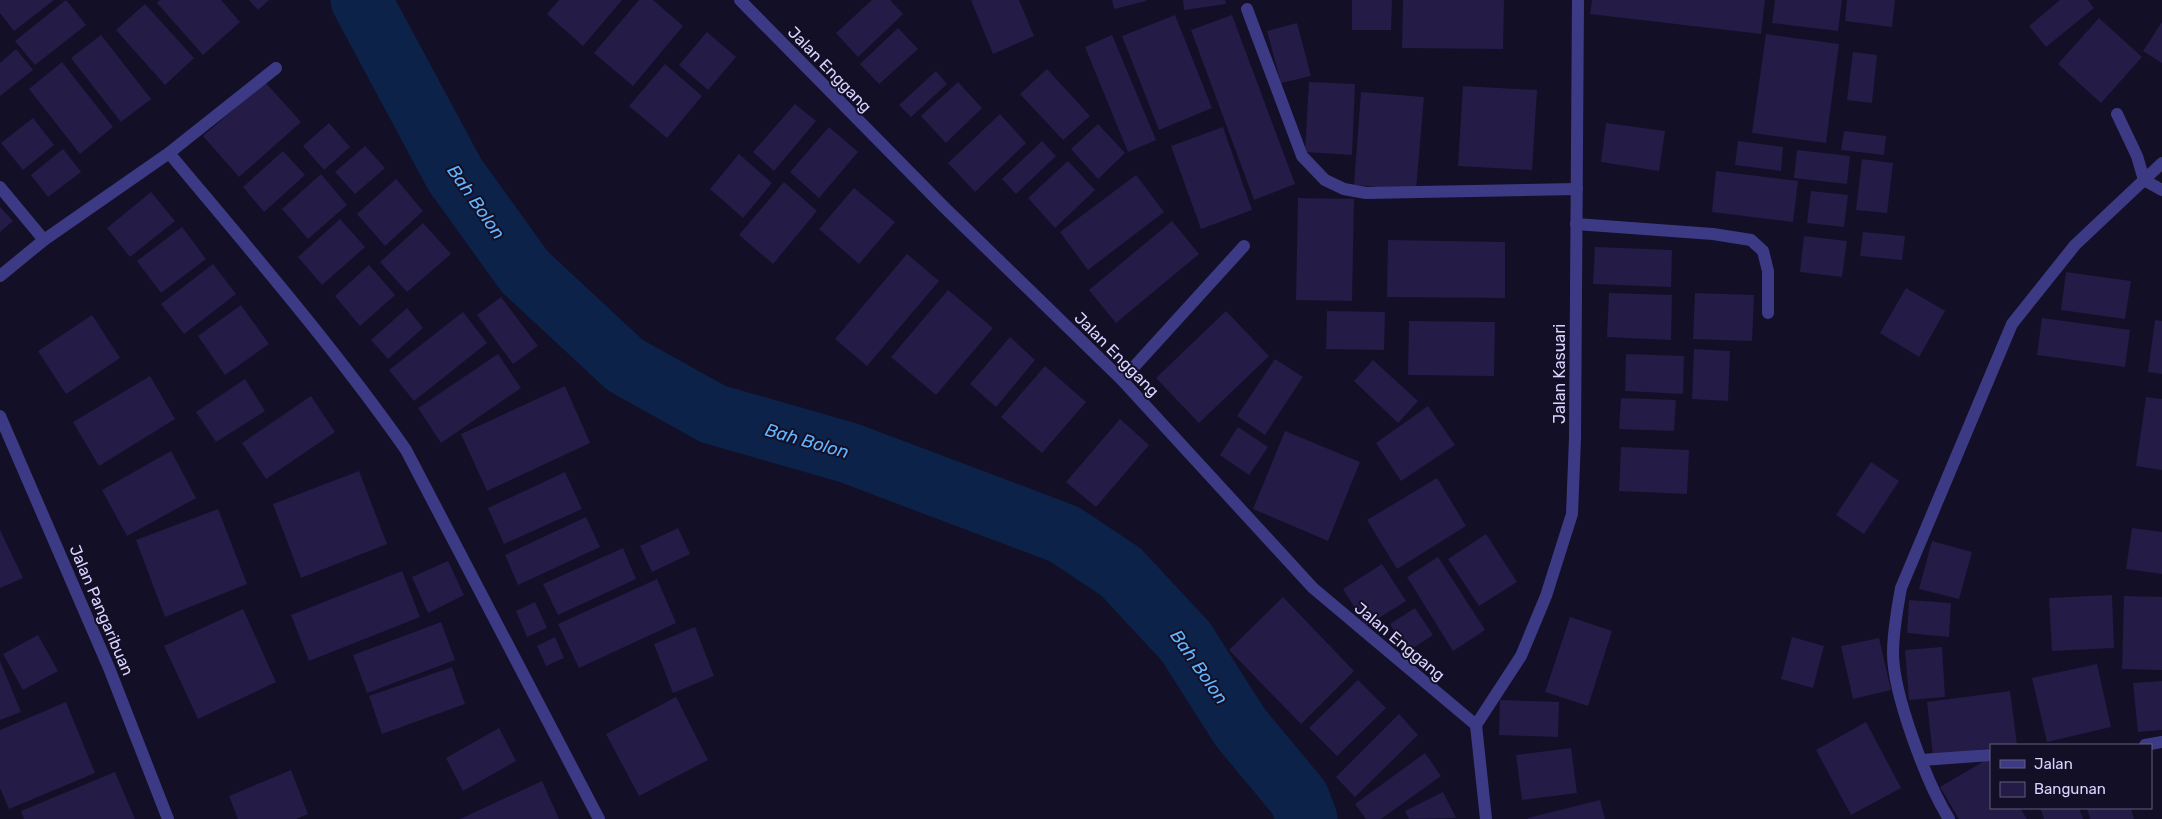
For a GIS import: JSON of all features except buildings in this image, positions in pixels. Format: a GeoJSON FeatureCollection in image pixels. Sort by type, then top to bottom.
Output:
{"type":"FeatureCollection","features":[{"type":"Feature","properties":{"kind":"street","name":"Jalan Kasuari"},"geometry":{"type":"LineString","coordinates":[[1476,725],[1521,656],[1546,596],[1572,514],[1575,438],[1578,0]]}},
{"type":"Feature","properties":{"kind":"street","name":"Jalan Enggang"},"geometry":{"type":"LineString","coordinates":[[742,1],[898,162],[1122,380],[1313,588],[1476,725]]}},
{"type":"Feature","properties":{"kind":"street"},"geometry":{"type":"LineString","coordinates":[[1247,9],[1302,156],[1325,180],[1344,189],[1366,193],[1577,189]]}},
{"type":"Feature","properties":{"kind":"street"},"geometry":{"type":"LineString","coordinates":[[0,276],[44,240],[169,153],[276,68]]}},
{"type":"Feature","properties":{"kind":"street"},"geometry":{"type":"LineString","coordinates":[[2117,114],[2138,156],[2144,180],[2162,190]]}},
{"type":"Feature","properties":{"kind":"street"},"geometry":{"type":"LineString","coordinates":[[169,153],[376,406],[406,450],[599,819]]}},
{"type":"Feature","properties":{"kind":"street"},"geometry":{"type":"LineString","coordinates":[[1949,819],[1937,800],[1904,713],[1893,655],[1895,618],[1901,588],[2012,324],[2075,245],[2162,162]]}},
{"type":"Feature","properties":{"kind":"street"},"geometry":{"type":"LineString","coordinates":[[0,187],[44,240]]}},
{"type":"Feature","properties":{"kind":"street"},"geometry":{"type":"LineString","coordinates":[[1576,224],[1713,234],[1751,240],[1764,251],[1768,271],[1768,313]]}},
{"type":"Feature","properties":{"kind":"street"},"geometry":{"type":"LineString","coordinates":[[1122,380],[1244,246]]}},
{"type":"Feature","properties":{"kind":"street","name":"Jalan Pangaribuan"},"geometry":{"type":"LineString","coordinates":[[0,416],[105,659],[168,819]]}},
{"type":"Feature","properties":{"kind":"street"},"geometry":{"type":"LineString","coordinates":[[1476,725],[1486,819]]}},
{"type":"Feature","properties":{"kind":"street"},"geometry":{"type":"LineString","coordinates":[[1922,760],[1990,755]]}},
{"type":"Feature","properties":{"kind":"waterway","name":"Bah Bolon"},"geometry":{"type":"LineString","coordinates":[[361,0],[455,175],[525,272],[625,365],[713,414],[849,453],[1064,534],[1121,572],[1186,642],[1240,727],[1299,798],[1307,819]]}}]}
